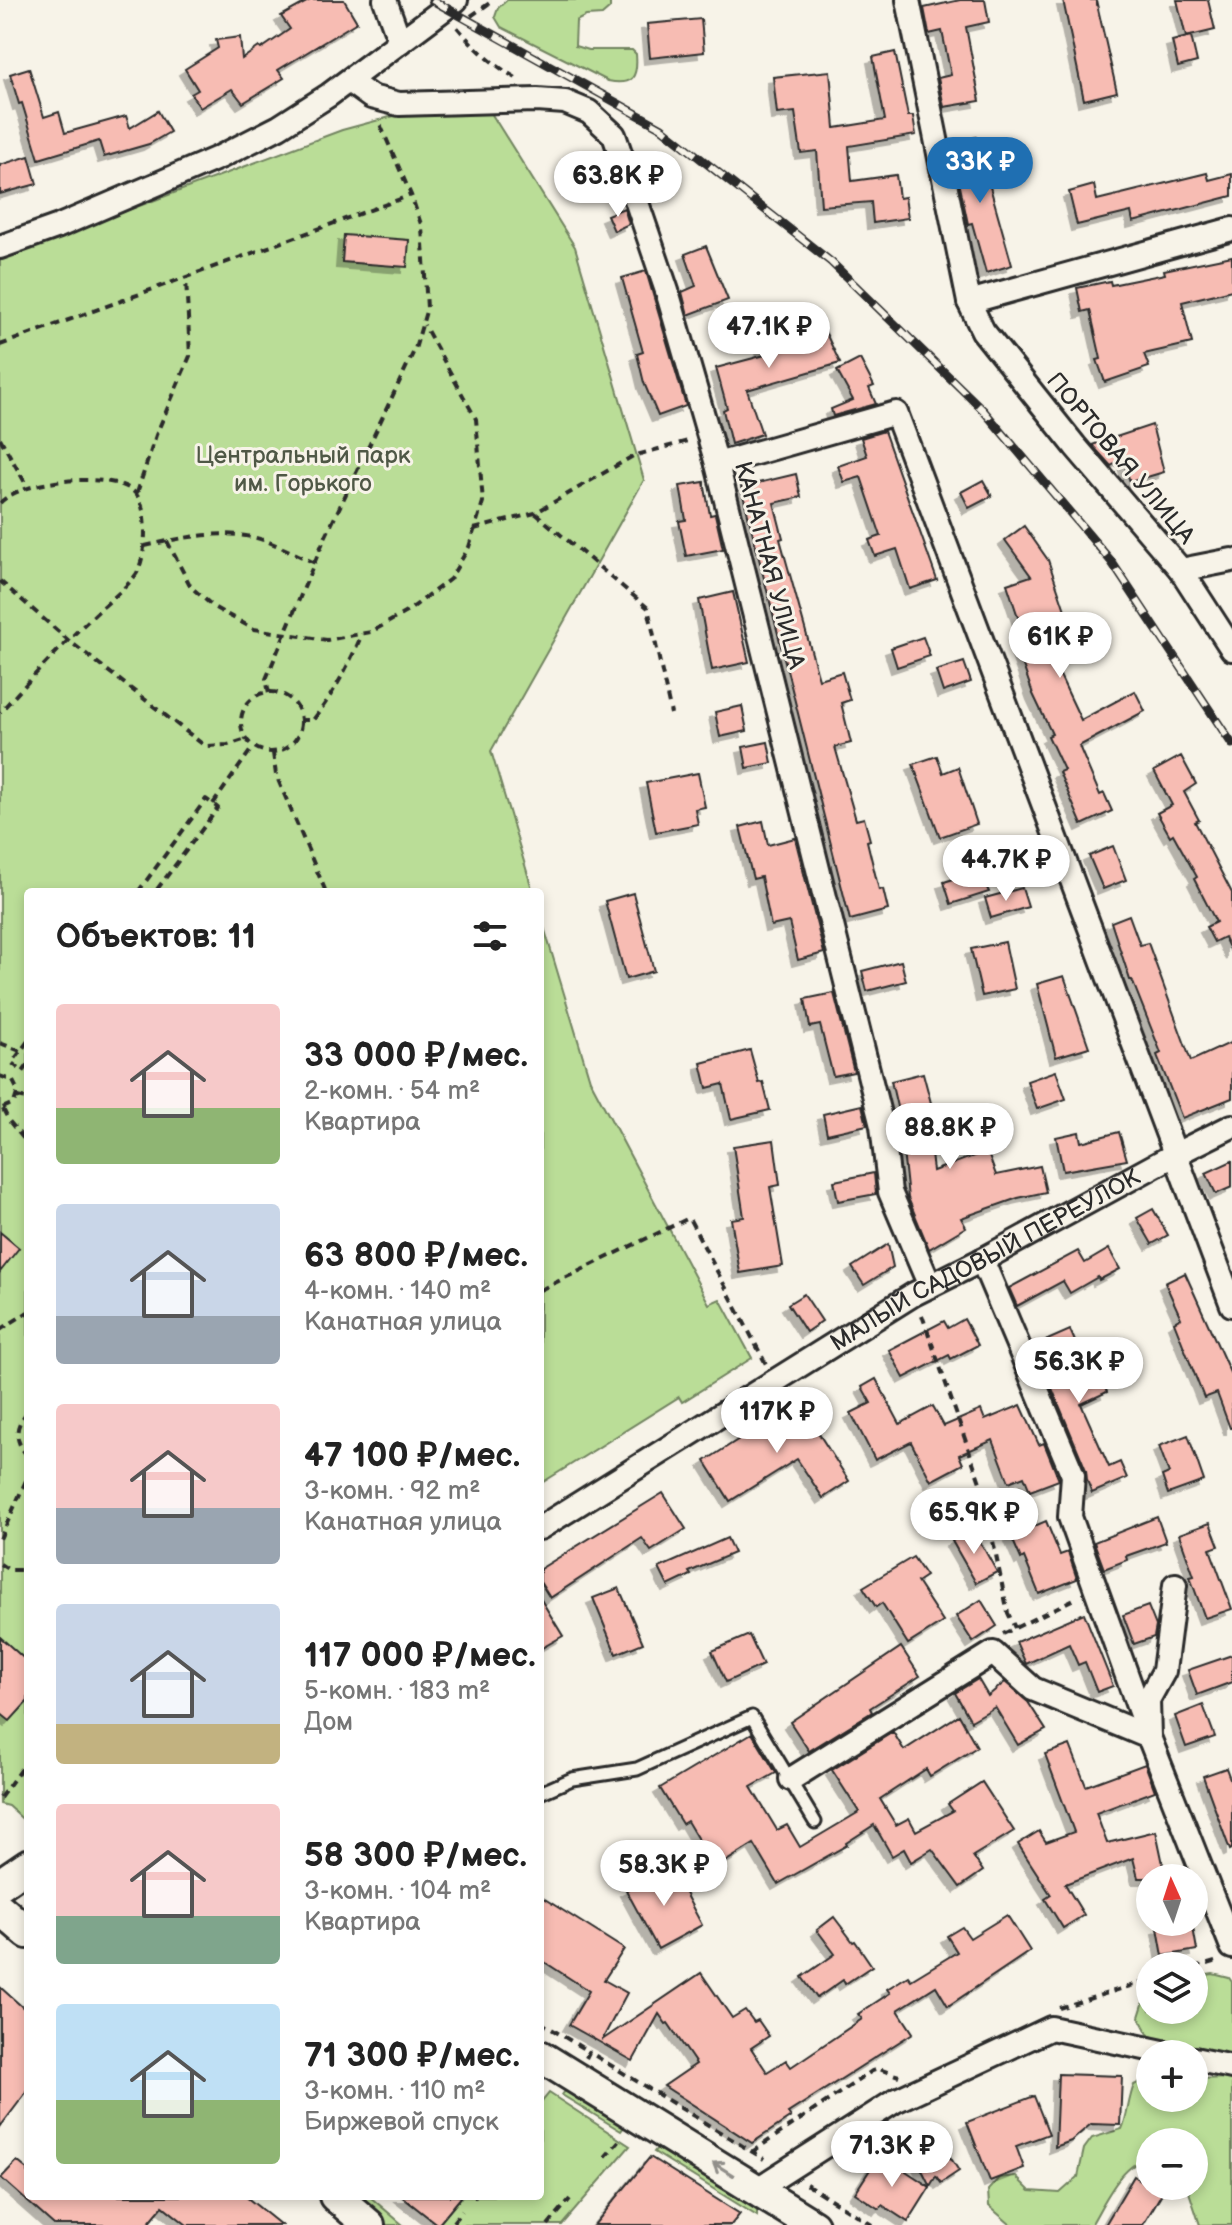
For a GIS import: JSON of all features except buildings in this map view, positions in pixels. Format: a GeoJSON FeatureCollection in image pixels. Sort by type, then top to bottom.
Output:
{"type":"FeatureCollection","features":[{"type":"Feature","properties":{"kind":"main road"},"geometry":{"type":"LineString","coordinates":[[0,1884],[24,1868]]}},
{"type":"Feature","properties":{"kind":"main road"},"geometry":{"type":"LineString","coordinates":[[0,1909],[24,1930]]}},
{"type":"Feature","properties":{"kind":"main road"},"geometry":{"type":"LineString","coordinates":[[544,2058],[813,2225]]}},
{"type":"Feature","properties":{"kind":"main road"},"geometry":{"type":"LineString","coordinates":[[340,2200],[369,2225]]}},
{"type":"Feature","properties":{"kind":"street"},"geometry":{"type":"LineString","coordinates":[[385,0],[400,42]]}},
{"type":"Feature","properties":{"kind":"street"},"geometry":{"type":"LineString","coordinates":[[0,247],[59,226],[220,157],[279,127],[349,81],[456,0]]}},
{"type":"Feature","properties":{"kind":"street","name":"ПОРТОВАЯ УЛИЦА"},"geometry":{"type":"LineString","coordinates":[[908,0],[969,302],[983,331],[1075,446],[1181,570],[1232,649]]}},
{"type":"Feature","properties":{"kind":"street","name":"КАНАТНАЯ УЛИЦА"},"geometry":{"type":"LineString","coordinates":[[349,81],[371,97],[390,103],[552,100],[576,105],[589,112],[614,135],[667,291],[717,464],[879,1110],[890,1192],[922,1290]]}},
{"type":"Feature","properties":{"kind":"street"},"geometry":{"type":"LineString","coordinates":[[969,302],[1232,229]]}},
{"type":"Feature","properties":{"kind":"street"},"geometry":{"type":"LineString","coordinates":[[717,464],[896,413],[1232,1305]]}},
{"type":"Feature","properties":{"kind":"street"},"geometry":{"type":"LineString","coordinates":[[1181,570],[1232,560]]}},
{"type":"Feature","properties":{"kind":"street","name":"МАЛЫЙ САДОВЫЙ ПЕРЕУЛОК"},"geometry":{"type":"LineString","coordinates":[[544,1525],[922,1290],[1232,1126]]}},
{"type":"Feature","properties":{"kind":"street"},"geometry":{"type":"LineString","coordinates":[[982,1260],[1073,1475],[1070,1517],[1226,1954]]}},
{"type":"Feature","properties":{"kind":"street"},"geometry":{"type":"LineString","coordinates":[[1149,1737],[1148,1700],[1164,1671],[1175,1585]]}},
{"type":"Feature","properties":{"kind":"street"},"geometry":{"type":"LineString","coordinates":[[791,1779],[993,1653],[1033,1689],[1149,1737]]}},
{"type":"Feature","properties":{"kind":"street"},"geometry":{"type":"LineString","coordinates":[[756,2190],[895,2101],[1051,2028],[1136,2046]]}},
{"type":"Feature","properties":{"kind":"street"},"geometry":{"type":"LineString","coordinates":[[1208,2062],[1232,2067]]}},
{"type":"Feature","properties":{"kind":"lane"},"geometry":{"type":"LineString","coordinates":[[544,1791],[572,1779],[637,1769],[752,1717],[815,1822]]}},
{"type":"Feature","properties":{"kind":"path"},"geometry":{"type":"LineString","coordinates":[[456,26],[476,50],[498,68],[552,100]]}},
{"type":"Feature","properties":{"kind":"path"},"geometry":{"type":"LineString","coordinates":[[269,693],[266,679],[315,563],[415,349],[427,308],[422,227],[377,118]]}},
{"type":"Feature","properties":{"kind":"path"},"geometry":{"type":"LineString","coordinates":[[0,345],[411,195]]}},
{"type":"Feature","properties":{"kind":"path"},"geometry":{"type":"LineString","coordinates":[[0,712],[136,574],[145,546],[144,514],[137,493],[156,435],[190,356],[186,277]]}},
{"type":"Feature","properties":{"kind":"path"},"geometry":{"type":"LineString","coordinates":[[167,541],[191,587],[215,608],[254,629],[327,640],[371,632],[408,611],[450,579],[469,547],[483,502],[476,419],[423,323]]}},
{"type":"Feature","properties":{"kind":"path"},"geometry":{"type":"LineString","coordinates":[[474,529],[535,513],[633,456],[709,436]]}},
{"type":"Feature","properties":{"kind":"path"},"geometry":{"type":"LineString","coordinates":[[0,438],[28,488]]}},
{"type":"Feature","properties":{"kind":"path"},"geometry":{"type":"LineString","coordinates":[[0,503],[4,498],[28,488],[64,481],[122,484],[137,493]]}},
{"type":"Feature","properties":{"kind":"path"},"geometry":{"type":"LineString","coordinates":[[535,513],[648,608],[671,714]]}},
{"type":"Feature","properties":{"kind":"path"},"geometry":{"type":"LineString","coordinates":[[145,546],[192,535],[233,534],[266,541],[315,563]]}},
{"type":"Feature","properties":{"kind":"path"},"geometry":{"type":"LineString","coordinates":[[0,581],[68,640],[205,746],[228,745],[246,739]]}},
{"type":"Feature","properties":{"kind":"path"},"geometry":{"type":"LineString","coordinates":[[300,720],[313,720],[328,700],[350,663],[362,634]]}},
{"type":"Feature","properties":{"kind":"path"},"geometry":{"type":"LineString","coordinates":[[269,693],[278,693],[293,703],[300,720],[296,738],[282,750],[273,752],[253,746],[246,739],[241,719],[250,701],[269,693]]}},
{"type":"Feature","properties":{"kind":"path"},"geometry":{"type":"LineString","coordinates":[[213,804],[253,746]]}},
{"type":"Feature","properties":{"kind":"path"},"geometry":{"type":"LineString","coordinates":[[273,752],[276,775],[324,888]]}},
{"type":"Feature","properties":{"kind":"path"},"geometry":{"type":"LineString","coordinates":[[141,888],[206,799],[218,808],[158,888]]}},
{"type":"Feature","properties":{"kind":"path"},"geometry":{"type":"LineString","coordinates":[[185,827],[197,836]]}},
{"type":"Feature","properties":{"kind":"path"},"geometry":{"type":"LineString","coordinates":[[159,864],[170,872]]}},
{"type":"Feature","properties":{"kind":"path"},"geometry":{"type":"LineString","coordinates":[[0,1043],[20,1052]]}},
{"type":"Feature","properties":{"kind":"path"},"geometry":{"type":"LineString","coordinates":[[24,1046],[12,1063],[24,1071]]}},
{"type":"Feature","properties":{"kind":"path"},"geometry":{"type":"LineString","coordinates":[[9,1079],[17,1068]]}},
{"type":"Feature","properties":{"kind":"path"},"geometry":{"type":"LineString","coordinates":[[0,1076],[16,1085],[17,1097],[9,1107],[2,1109],[24,1139]]}},
{"type":"Feature","properties":{"kind":"path"},"geometry":{"type":"LineString","coordinates":[[17,1097],[24,1098]]}},
{"type":"Feature","properties":{"kind":"path"},"geometry":{"type":"LineString","coordinates":[[544,1288],[689,1218],[775,1381]]}},
{"type":"Feature","properties":{"kind":"path"},"geometry":{"type":"LineString","coordinates":[[922,1290],[982,1488],[1008,1613],[1015,1628]]}},
{"type":"Feature","properties":{"kind":"path"},"geometry":{"type":"LineString","coordinates":[[0,1330],[24,1315]]}},
{"type":"Feature","properties":{"kind":"path"},"geometry":{"type":"LineString","coordinates":[[24,1416],[17,1435],[24,1451]]}},
{"type":"Feature","properties":{"kind":"path"},"geometry":{"type":"LineString","coordinates":[[0,1539],[24,1485]]}},
{"type":"Feature","properties":{"kind":"path"},"geometry":{"type":"LineString","coordinates":[[0,1564],[9,1570],[24,1570]]}},
{"type":"Feature","properties":{"kind":"path"},"geometry":{"type":"LineString","coordinates":[[993,1653],[1001,1635],[1095,1589]]}},
{"type":"Feature","properties":{"kind":"path"},"geometry":{"type":"LineString","coordinates":[[0,1798],[24,1765]]}},
{"type":"Feature","properties":{"kind":"path"},"geometry":{"type":"LineString","coordinates":[[544,2024],[589,2052]]}},
{"type":"Feature","properties":{"kind":"path"},"geometry":{"type":"LineString","coordinates":[[752,2152],[872,2071],[879,2069],[903,2078]]}},
{"type":"Feature","properties":{"kind":"path"},"geometry":{"type":"LineString","coordinates":[[605,2157],[619,2141]]}},
{"type":"Feature","properties":{"kind":"path"},"geometry":{"type":"LineString","coordinates":[[548,2225],[570,2199]]}},
{"type":"Feature","properties":{"kind":"path"},"geometry":{"type":"LineString","coordinates":[[453,2222],[462,2211]]}},
{"type":"Feature","properties":{"kind":"green space"},"geometry":{"type":"Polygon","coordinates":[[[507,0],[610,0],[610,8],[602,15],[586,16],[576,21],[575,46],[588,50],[632,50],[636,54],[635,74],[628,81],[608,81],[501,27],[495,17],[498,8],[507,0]]]}},
{"type":"Feature","properties":{"kind":"green space","name":"Центральный парк им. Горького"},"geometry":{"type":"Polygon","coordinates":[[[486,105],[575,247],[644,480],[491,751],[532,888],[24,888],[24,1820],[8,1806],[0,1804],[0,258],[342,130],[405,113],[486,105]]]}},
{"type":"Feature","properties":{"kind":"green space"},"geometry":{"type":"Polygon","coordinates":[[[544,927],[590,1080],[709,1304],[720,1299],[752,1358],[682,1402],[679,1397],[544,1481],[544,927]]]}},
{"type":"Feature","properties":{"kind":"green space"},"geometry":{"type":"Polygon","coordinates":[[[1208,1975],[1229,1978],[1232,1982],[1232,2053],[1208,2050],[1208,2040],[1158,2040],[1148,2034],[1143,2024],[1208,2024],[1208,1975]]]}},
{"type":"Feature","properties":{"kind":"green space"},"geometry":{"type":"Polygon","coordinates":[[[1232,2078],[1232,2225],[1200,2225],[1192,2200],[1208,2200],[1208,2128],[1136,2128],[1136,2164],[1123,2174],[1091,2225],[1011,2225],[989,2206],[988,2190],[999,2178],[1015,2176],[1030,2191],[1060,2193],[1078,2177],[1084,2149],[1092,2138],[1122,2129],[1134,2085],[1136,2112],[1208,2112],[1208,2079],[1232,2078]]]}},
{"type":"Feature","properties":{"kind":"green space"},"geometry":{"type":"Polygon","coordinates":[[[565,2091],[624,2127],[621,2131],[562,2095],[565,2091]]]}},
{"type":"Feature","properties":{"kind":"green space"},"geometry":{"type":"Polygon","coordinates":[[[549,2093],[630,2146],[562,2225],[438,2225],[459,2200],[544,2200],[544,2099],[549,2093]]]}},
{"type":"Feature","properties":{"kind":"green space"},"geometry":{"type":"Polygon","coordinates":[[[657,2148],[757,2210],[757,2216],[654,2152],[657,2148]]]}},
{"type":"Feature","properties":{"kind":"green space"},"geometry":{"type":"Polygon","coordinates":[[[357,2200],[374,2200],[403,2225],[386,2225],[357,2200]]]}},
{"type":"Feature","properties":{"kind":"railway"},"geometry":{"type":"LineString","coordinates":[[432,0],[662,128],[831,262],[983,410],[1111,561],[1232,744]]}}]}
